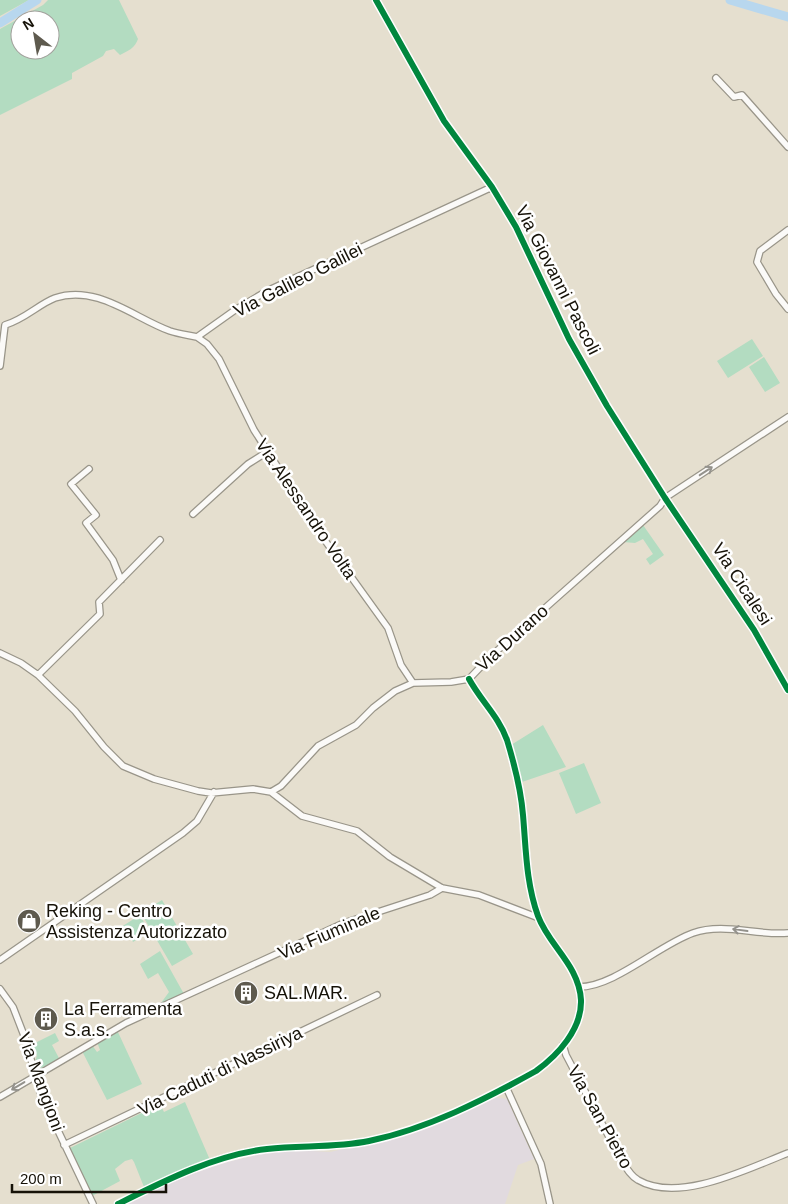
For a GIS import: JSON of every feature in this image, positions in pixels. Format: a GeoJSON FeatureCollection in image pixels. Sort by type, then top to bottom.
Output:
{"type":"FeatureCollection","features":[{"type":"Feature","properties":{"kind":"street","name":"Via Giovanni Pascoli"},"geometry":{"type":"LineString","coordinates":[[376,0],[444,121],[492,187],[516,227],[569,339],[607,406],[665,498]]}},
{"type":"Feature","properties":{"kind":"street"},"geometry":{"type":"LineString","coordinates":[[716,78],[734,98],[742,95],[788,147]]}},
{"type":"Feature","properties":{"kind":"street","name":"Via Galileo Galilei"},"geometry":{"type":"LineString","coordinates":[[197,337],[235,310],[267,291],[492,187]]}},
{"type":"Feature","properties":{"kind":"street"},"geometry":{"type":"LineString","coordinates":[[788,230],[760,251],[757,262],[776,294],[788,309]]}},
{"type":"Feature","properties":{"kind":"street"},"geometry":{"type":"LineString","coordinates":[[0,366],[3,323],[26,317],[55,298],[82,295],[115,304],[170,331],[197,337]]}},
{"type":"Feature","properties":{"kind":"street","name":"Via Alessandro Volta"},"geometry":{"type":"LineString","coordinates":[[197,337],[207,344],[219,359],[267,452],[320,535],[388,628],[401,666],[413,683]]}},
{"type":"Feature","properties":{"kind":"street","name":"Via Durano"},"geometry":{"type":"LineString","coordinates":[[271,792],[281,786],[318,746],[356,725],[387,696],[413,683],[451,682],[469,679],[490,657],[660,506],[665,498],[788,417]]}},
{"type":"Feature","properties":{"kind":"street"},"geometry":{"type":"LineString","coordinates":[[193,514],[248,464],[267,452]]}},
{"type":"Feature","properties":{"kind":"street"},"geometry":{"type":"LineString","coordinates":[[89,469],[72,484],[96,515],[86,523],[113,560],[121,580]]}},
{"type":"Feature","properties":{"kind":"street","name":"Via Cicalesi"},"geometry":{"type":"LineString","coordinates":[[665,498],[754,630],[788,690]]}},
{"type":"Feature","properties":{"kind":"street"},"geometry":{"type":"LineString","coordinates":[[38,675],[100,614],[99,602],[160,540]]}},
{"type":"Feature","properties":{"kind":"street"},"geometry":{"type":"LineString","coordinates":[[0,653],[21,663],[38,675],[75,711],[104,747],[123,766],[176,786],[198,791],[214,792],[253,789],[271,792],[302,816],[356,831],[390,857],[442,888],[479,895],[538,918]]}},
{"type":"Feature","properties":{"kind":"street"},"geometry":{"type":"LineString","coordinates":[[118,1204],[177,1176],[230,1157],[268,1149],[316,1148],[370,1141],[444,1117],[506,1088],[547,1063],[572,1034],[581,1001],[579,987],[566,959],[538,918],[527,871],[520,796],[507,742],[498,720],[469,679]]}},
{"type":"Feature","properties":{"kind":"street"},"geometry":{"type":"LineString","coordinates":[[0,960],[183,833],[197,822],[214,792]]}},
{"type":"Feature","properties":{"kind":"street","name":"Via Fiuminale"},"geometry":{"type":"LineString","coordinates":[[36,1076],[126,1023],[344,923],[430,895],[442,888]]}},
{"type":"Feature","properties":{"kind":"street"},"geometry":{"type":"LineString","coordinates":[[579,987],[585,987],[613,976],[676,942],[701,931],[720,928],[767,934],[788,933]]}},
{"type":"Feature","properties":{"kind":"street","name":"Via Mangioni"},"geometry":{"type":"LineString","coordinates":[[0,989],[13,1007],[41,1095],[93,1204]]}},
{"type":"Feature","properties":{"kind":"street","name":"Via Caduti di Nassiriya"},"geometry":{"type":"LineString","coordinates":[[64,1145],[376,995]]}},
{"type":"Feature","properties":{"kind":"street","name":"Via San Pietro"},"geometry":{"type":"LineString","coordinates":[[563,1045],[566,1055],[620,1156],[630,1172],[638,1180],[663,1187],[692,1186],[710,1182],[788,1153]]}},
{"type":"Feature","properties":{"kind":"street"},"geometry":{"type":"LineString","coordinates":[[0,1097],[36,1076]]}},
{"type":"Feature","properties":{"kind":"street"},"geometry":{"type":"LineString","coordinates":[[506,1088],[541,1164],[550,1204]]}},
{"type":"Feature","properties":{"kind":"shaded area"},"geometry":{"type":"Polygon","coordinates":[[[494,1097],[507,1099],[534,1159],[518,1165],[505,1204],[126,1204],[180,1178],[223,1163],[265,1153],[297,1150],[330,1152],[365,1144],[442,1122],[494,1097]]]}},
{"type":"Feature","properties":{"kind":"green space"},"geometry":{"type":"Polygon","coordinates":[[[0,0],[29,0],[10,10],[0,16],[0,0]]]}},
{"type":"Feature","properties":{"kind":"green space"},"geometry":{"type":"Polygon","coordinates":[[[48,0],[119,0],[138,39],[133,47],[126,52],[120,55],[114,49],[106,51],[103,56],[72,73],[72,79],[0,115],[0,29],[10,23],[10,60],[60,60],[60,10],[34,10],[48,0]]]}},
{"type":"Feature","properties":{"kind":"green space"},"geometry":{"type":"Polygon","coordinates":[[[752,339],[763,356],[728,378],[717,361],[752,339]]]}},
{"type":"Feature","properties":{"kind":"green space"},"geometry":{"type":"Polygon","coordinates":[[[764,357],[780,383],[765,392],[749,367],[764,357]]]}},
{"type":"Feature","properties":{"kind":"green space"},"geometry":{"type":"Polygon","coordinates":[[[643,525],[664,555],[650,565],[646,559],[653,554],[643,539],[635,543],[623,542],[643,525]]]}},
{"type":"Feature","properties":{"kind":"green space"},"geometry":{"type":"Polygon","coordinates":[[[543,725],[566,767],[522,782],[511,745],[543,725]]]}},
{"type":"Feature","properties":{"kind":"green space"},"geometry":{"type":"Polygon","coordinates":[[[584,763],[601,803],[576,814],[559,773],[584,763]]]}},
{"type":"Feature","properties":{"kind":"green space"},"geometry":{"type":"Polygon","coordinates":[[[162,900],[193,954],[172,966],[141,913],[162,900]]]}},
{"type":"Feature","properties":{"kind":"green space"},"geometry":{"type":"Polygon","coordinates":[[[140,915],[149,932],[133,942],[130,936],[124,939],[118,929],[140,915]]]}},
{"type":"Feature","properties":{"kind":"green space"},"geometry":{"type":"Polygon","coordinates":[[[160,951],[184,994],[161,1003],[169,992],[158,973],[148,979],[140,964],[160,951]]]}},
{"type":"Feature","properties":{"kind":"green space"},"geometry":{"type":"Polygon","coordinates":[[[117,1030],[142,1084],[107,1100],[82,1051],[92,1045],[97,1052],[100,1050],[97,1042],[117,1030]]]}},
{"type":"Feature","properties":{"kind":"green space"},"geometry":{"type":"Polygon","coordinates":[[[55,1033],[59,1041],[52,1045],[60,1060],[41,1068],[35,1062],[37,1055],[34,1054],[31,1045],[55,1033]]]}},
{"type":"Feature","properties":{"kind":"green space"},"geometry":{"type":"Polygon","coordinates":[[[185,1102],[210,1160],[144,1187],[132,1159],[125,1161],[115,1169],[120,1181],[92,1196],[70,1148],[160,1104],[164,1112],[185,1102]]]}},
{"type":"Feature","properties":{"kind":"waterway"},"geometry":{"type":"LineString","coordinates":[[0,23],[37,0]]}},
{"type":"Feature","properties":{"kind":"waterway"},"geometry":{"type":"LineString","coordinates":[[730,0],[788,17]]}},
{"type":"Feature","properties":{"kind":"cycle path"},"geometry":{"type":"LineString","coordinates":[[376,0],[444,121],[492,187],[516,227],[569,339],[607,406],[665,498],[754,630],[788,690]]}},
{"type":"Feature","properties":{"kind":"cycle path"},"geometry":{"type":"LineString","coordinates":[[118,1204],[190,1170],[228,1157],[267,1149],[331,1146],[369,1141],[391,1136],[434,1121],[476,1103],[536,1071],[567,1040],[573,1031],[580,1011],[579,988],[575,976],[543,927],[534,904],[527,866],[521,796],[507,740],[495,716],[469,679]]}},
{"type":"Feature","properties":{"kind":"place","name":"Reking - Centro Assistenza Autorizzato"},"geometry":{"type":"Point","coordinates":[29,921]}},
{"type":"Feature","properties":{"kind":"place","name":"SAL.MAR."},"geometry":{"type":"Point","coordinates":[246,993]}},
{"type":"Feature","properties":{"kind":"place","name":"La Ferramenta S.a.s."},"geometry":{"type":"Point","coordinates":[46,1019]}}]}
